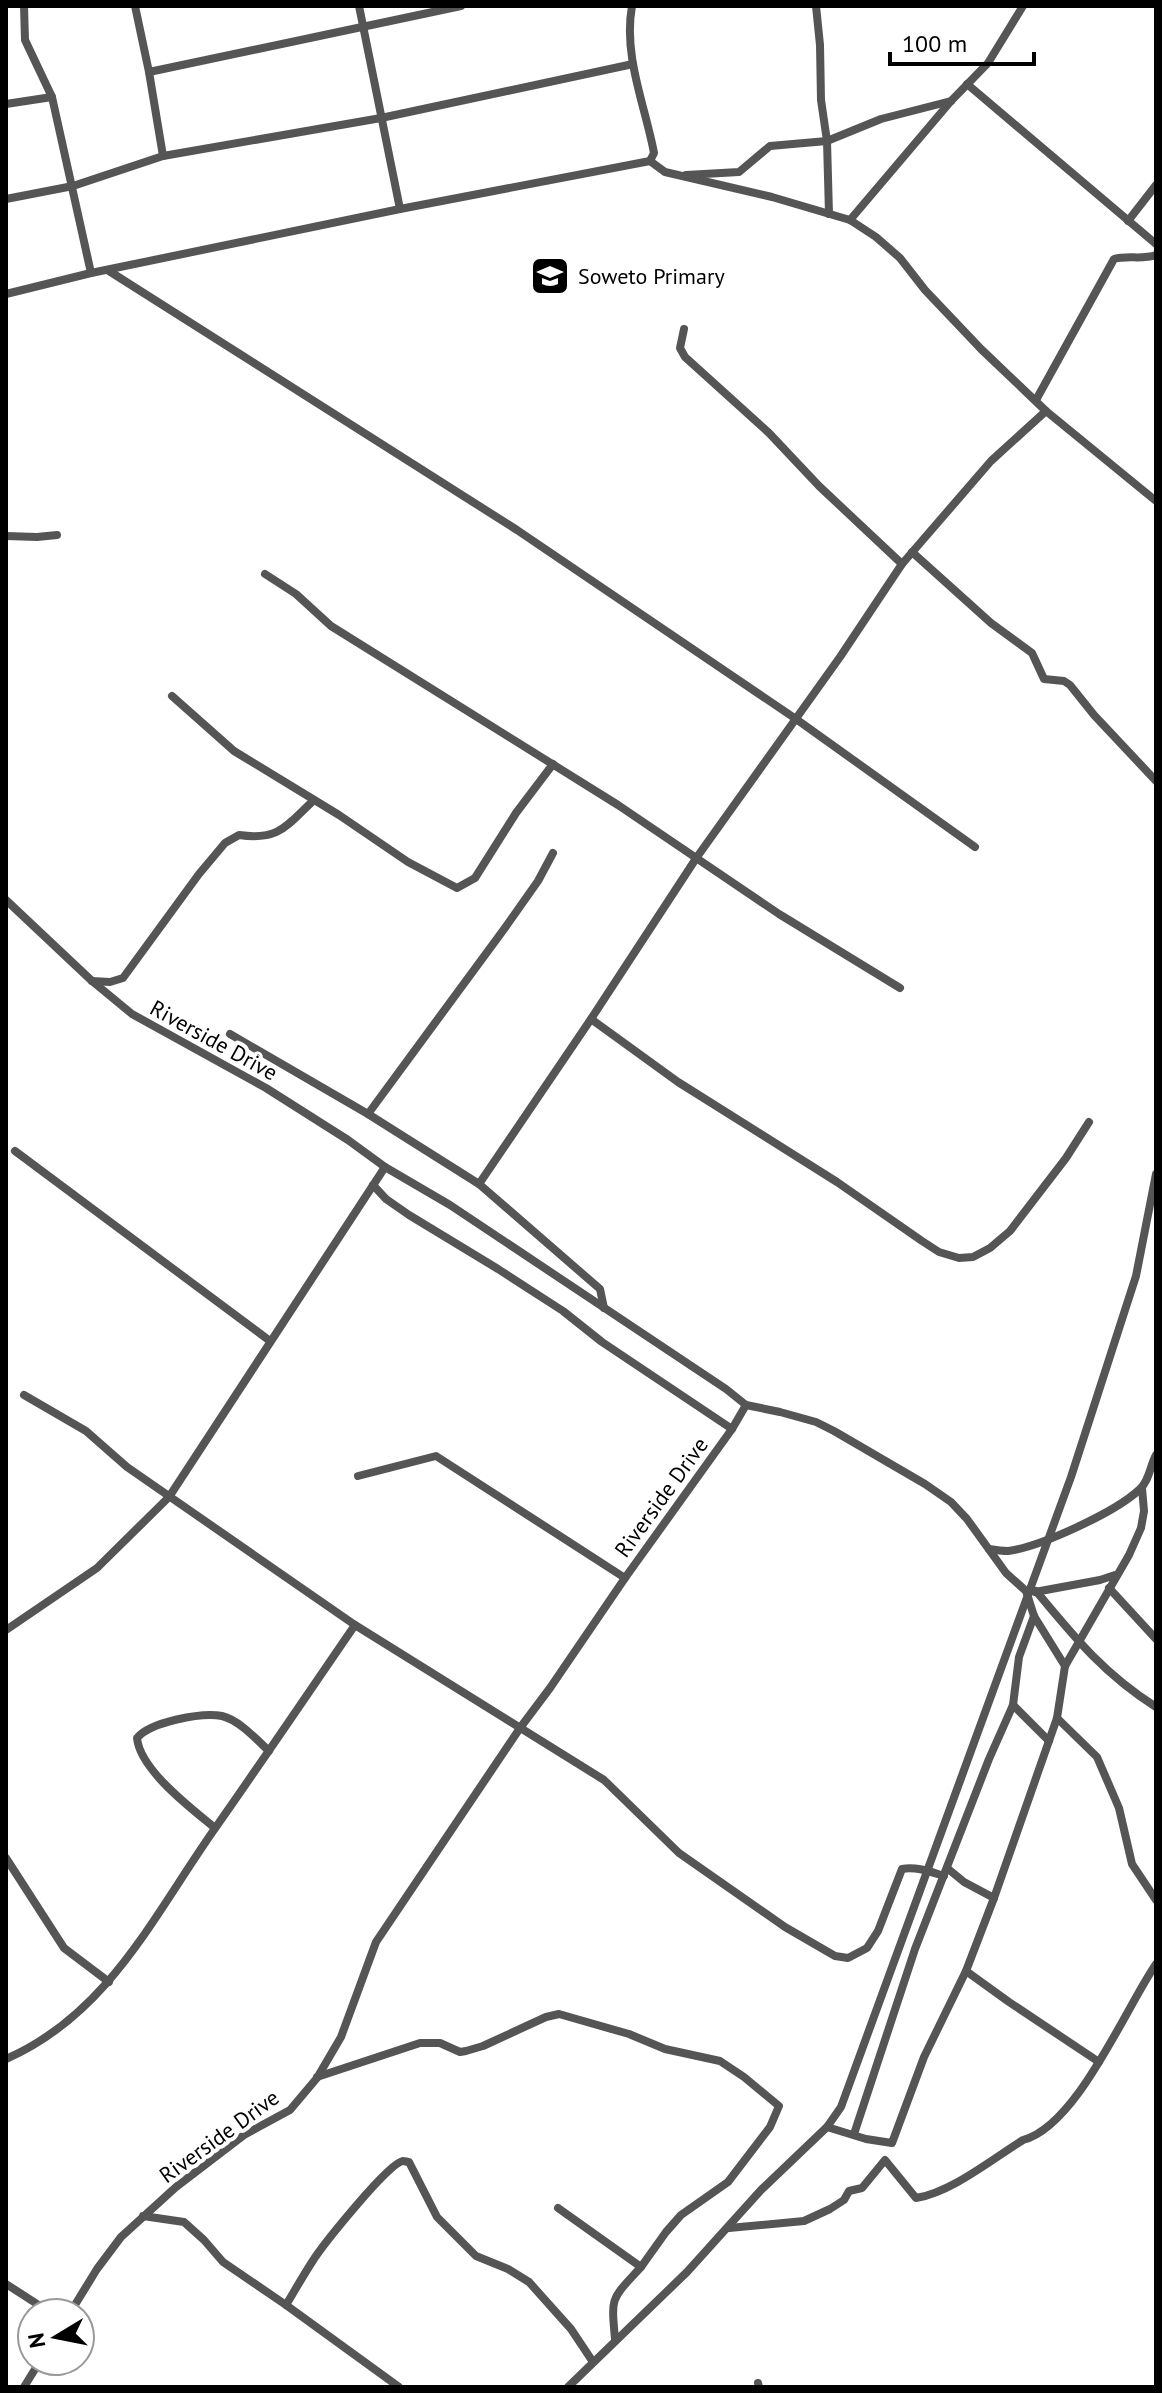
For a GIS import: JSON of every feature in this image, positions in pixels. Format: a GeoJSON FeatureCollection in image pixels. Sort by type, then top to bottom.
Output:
{"type":"FeatureCollection","features":[{"type":"Feature","properties":{"kind":"street"},"geometry":{"type":"LineString","coordinates":[[24,6],[25,40],[52,97],[91,273]]}},
{"type":"Feature","properties":{"kind":"street"},"geometry":{"type":"LineString","coordinates":[[135,6],[163,156]]}},
{"type":"Feature","properties":{"kind":"street"},"geometry":{"type":"LineString","coordinates":[[359,6],[400,209]]}},
{"type":"Feature","properties":{"kind":"street"},"geometry":{"type":"LineString","coordinates":[[149,72],[461,6]]}},
{"type":"Feature","properties":{"kind":"street"},"geometry":{"type":"LineString","coordinates":[[632,6],[629,34],[654,153],[650,161]]}},
{"type":"Feature","properties":{"kind":"street"},"geometry":{"type":"LineString","coordinates":[[816,6],[821,100],[827,141],[829,214]]}},
{"type":"Feature","properties":{"kind":"street"},"geometry":{"type":"LineString","coordinates":[[850,220],[951,101],[988,63],[1023,6]]}},
{"type":"Feature","properties":{"kind":"street"},"geometry":{"type":"LineString","coordinates":[[6,199],[73,186],[163,156],[381,118],[633,64]]}},
{"type":"Feature","properties":{"kind":"street"},"geometry":{"type":"LineString","coordinates":[[967,84],[1156,244]]}},
{"type":"Feature","properties":{"kind":"street"},"geometry":{"type":"LineString","coordinates":[[6,104],[52,97]]}},
{"type":"Feature","properties":{"kind":"street"},"geometry":{"type":"LineString","coordinates":[[677,175],[739,172],[770,146],[827,141],[881,119],[951,101]]}},
{"type":"Feature","properties":{"kind":"street"},"geometry":{"type":"LineString","coordinates":[[6,294],[91,273],[400,209],[650,161],[665,172],[772,197],[850,220],[890,248],[945,312],[1046,411],[1156,501]]}},
{"type":"Feature","properties":{"kind":"street"},"geometry":{"type":"LineString","coordinates":[[1128,221],[1156,185]]}},
{"type":"Feature","properties":{"kind":"street"},"geometry":{"type":"LineString","coordinates":[[1036,400],[1114,259],[1156,255]]}},
{"type":"Feature","properties":{"kind":"street"},"geometry":{"type":"LineString","coordinates":[[109,271],[517,530],[796,719],[975,847]]}},
{"type":"Feature","properties":{"kind":"street"},"geometry":{"type":"LineString","coordinates":[[684,329],[680,348],[685,357],[769,433],[819,486],[902,564]]}},
{"type":"Feature","properties":{"kind":"street"},"geometry":{"type":"LineString","coordinates":[[479,1184],[697,857],[902,564],[991,461],[1046,411]]}},
{"type":"Feature","properties":{"kind":"street"},"geometry":{"type":"LineString","coordinates":[[6,536],[57,535]]}},
{"type":"Feature","properties":{"kind":"street"},"geometry":{"type":"LineString","coordinates":[[912,552],[991,623],[1032,653],[1044,679],[1064,681],[1070,685],[1156,781]]}},
{"type":"Feature","properties":{"kind":"street"},"geometry":{"type":"LineString","coordinates":[[265,574],[296,594],[331,626],[553,764],[779,914],[900,988]]}},
{"type":"Feature","properties":{"kind":"street"},"geometry":{"type":"LineString","coordinates":[[172,696],[234,751],[408,862],[457,888],[475,878],[516,813],[553,764]]}},
{"type":"Feature","properties":{"kind":"street"},"geometry":{"type":"LineString","coordinates":[[92,981],[110,982],[123,978],[225,843],[239,835],[258,838],[277,834],[314,800]]}},
{"type":"Feature","properties":{"kind":"street"},"geometry":{"type":"LineString","coordinates":[[368,1114],[522,903],[553,853]]}},
{"type":"Feature","properties":{"kind":"street","name":"Riverside Drive"},"geometry":{"type":"LineString","coordinates":[[6,900],[132,1014],[266,1088],[348,1140],[385,1167],[450,1205],[746,1405],[520,1728],[376,1942],[341,2037],[317,2078],[290,2110],[244,2135],[143,2216],[113,2248],[80,2297]]}},
{"type":"Feature","properties":{"kind":"street"},"geometry":{"type":"LineString","coordinates":[[591,1019],[678,1082],[837,1182],[922,1241],[939,1252],[959,1258],[973,1257],[990,1248],[1010,1231],[1066,1158],[1089,1122]]}},
{"type":"Feature","properties":{"kind":"street"},"geometry":{"type":"LineString","coordinates":[[230,1034],[368,1114],[479,1184],[600,1289],[604,1308]]}},
{"type":"Feature","properties":{"kind":"street"},"geometry":{"type":"LineString","coordinates":[[15,1151],[270,1341]]}},
{"type":"Feature","properties":{"kind":"street"},"geometry":{"type":"LineString","coordinates":[[6,1630],[97,1568],[169,1497],[385,1167]]}},
{"type":"Feature","properties":{"kind":"street"},"geometry":{"type":"LineString","coordinates":[[568,2387],[687,2272],[761,2190],[827,2127],[845,2099],[1032,1593],[1136,1276],[1156,1174]]}},
{"type":"Feature","properties":{"kind":"street"},"geometry":{"type":"LineString","coordinates":[[373,1185],[386,1199],[409,1215],[552,1304],[602,1342],[732,1429]]}},
{"type":"Feature","properties":{"kind":"street"},"geometry":{"type":"LineString","coordinates":[[24,1395],[86,1431],[127,1467],[355,1625],[604,1780],[679,1853],[785,1927],[835,1956],[848,1958],[867,1948],[878,1931],[900,1870],[908,1867],[946,1872],[994,1898]]}},
{"type":"Feature","properties":{"kind":"street"},"geometry":{"type":"LineString","coordinates":[[746,1405],[816,1422],[852,1439],[951,1502],[1012,1580],[1032,1593],[1079,1644],[1122,1684],[1156,1707]]}},
{"type":"Feature","properties":{"kind":"street"},"geometry":{"type":"LineString","coordinates":[[827,2127],[892,2143],[924,2057],[966,1971],[994,1898],[1057,1718],[1065,1666],[1129,1555],[1141,1528],[1144,1511],[1142,1488],[1156,1455]]}},
{"type":"Feature","properties":{"kind":"street"},"geometry":{"type":"LineString","coordinates":[[358,1476],[436,1456],[625,1578]]}},
{"type":"Feature","properties":{"kind":"street"},"geometry":{"type":"LineString","coordinates":[[989,1549],[1014,1550],[1051,1536],[1119,1505],[1142,1488]]}},
{"type":"Feature","properties":{"kind":"street"},"geometry":{"type":"LineString","coordinates":[[1032,1593],[1116,1575]]}},
{"type":"Feature","properties":{"kind":"street"},"geometry":{"type":"LineString","coordinates":[[1109,1588],[1156,1639]]}},
{"type":"Feature","properties":{"kind":"street"},"geometry":{"type":"LineString","coordinates":[[854,2134],[910,1964],[1013,1705],[1019,1657],[1034,1616],[1032,1593]]}},
{"type":"Feature","properties":{"kind":"street"},"geometry":{"type":"LineString","coordinates":[[1034,1616],[1065,1666]]}},
{"type":"Feature","properties":{"kind":"street"},"geometry":{"type":"LineString","coordinates":[[6,2059],[58,2030],[109,1982],[143,1939],[215,1828],[245,1789],[355,1625]]}},
{"type":"Feature","properties":{"kind":"street"},"geometry":{"type":"LineString","coordinates":[[1013,1705],[1049,1741]]}},
{"type":"Feature","properties":{"kind":"street"},"geometry":{"type":"LineString","coordinates":[[215,1828],[162,1782],[138,1747],[137,1738],[143,1731],[167,1723],[201,1715],[224,1716],[269,1751]]}},
{"type":"Feature","properties":{"kind":"street"},"geometry":{"type":"LineString","coordinates":[[1057,1718],[1097,1757],[1119,1808],[1132,1864],[1156,1900]]}},
{"type":"Feature","properties":{"kind":"street"},"geometry":{"type":"LineString","coordinates":[[6,1858],[64,1948],[109,1982]]}},
{"type":"Feature","properties":{"kind":"street"},"geometry":{"type":"LineString","coordinates":[[728,2228],[804,2221],[844,2200],[849,2191],[862,2188],[885,2160],[916,2198],[935,2193],[1043,2129],[1078,2094],[1156,1964]]}},
{"type":"Feature","properties":{"kind":"street"},"geometry":{"type":"LineString","coordinates":[[966,1971],[1099,2062]]}},
{"type":"Feature","properties":{"kind":"street"},"geometry":{"type":"LineString","coordinates":[[317,2078],[420,2043],[440,2043],[460,2052],[466,2051],[559,2014],[629,2034],[665,2049],[720,2061],[779,2106],[770,2127],[728,2182],[681,2215],[615,2296],[612,2307],[615,2339]]}},
{"type":"Feature","properties":{"kind":"street"},"geometry":{"type":"LineString","coordinates":[[286,2305],[313,2259],[351,2212],[385,2175],[405,2160],[409,2162],[437,2217],[476,2256],[508,2269],[529,2282],[571,2329],[593,2362]]}},
{"type":"Feature","properties":{"kind":"street"},"geometry":{"type":"LineString","coordinates":[[558,2208],[641,2267]]}},
{"type":"Feature","properties":{"kind":"street"},"geometry":{"type":"LineString","coordinates":[[143,2216],[184,2222],[223,2262],[399,2387]]}},
{"type":"Feature","properties":{"kind":"street"},"geometry":{"type":"LineString","coordinates":[[6,2284],[26,2297]]}},
{"type":"Feature","properties":{"kind":"place","name":"Soweto Primary"},"geometry":{"type":"Point","coordinates":[550,276]}}]}
